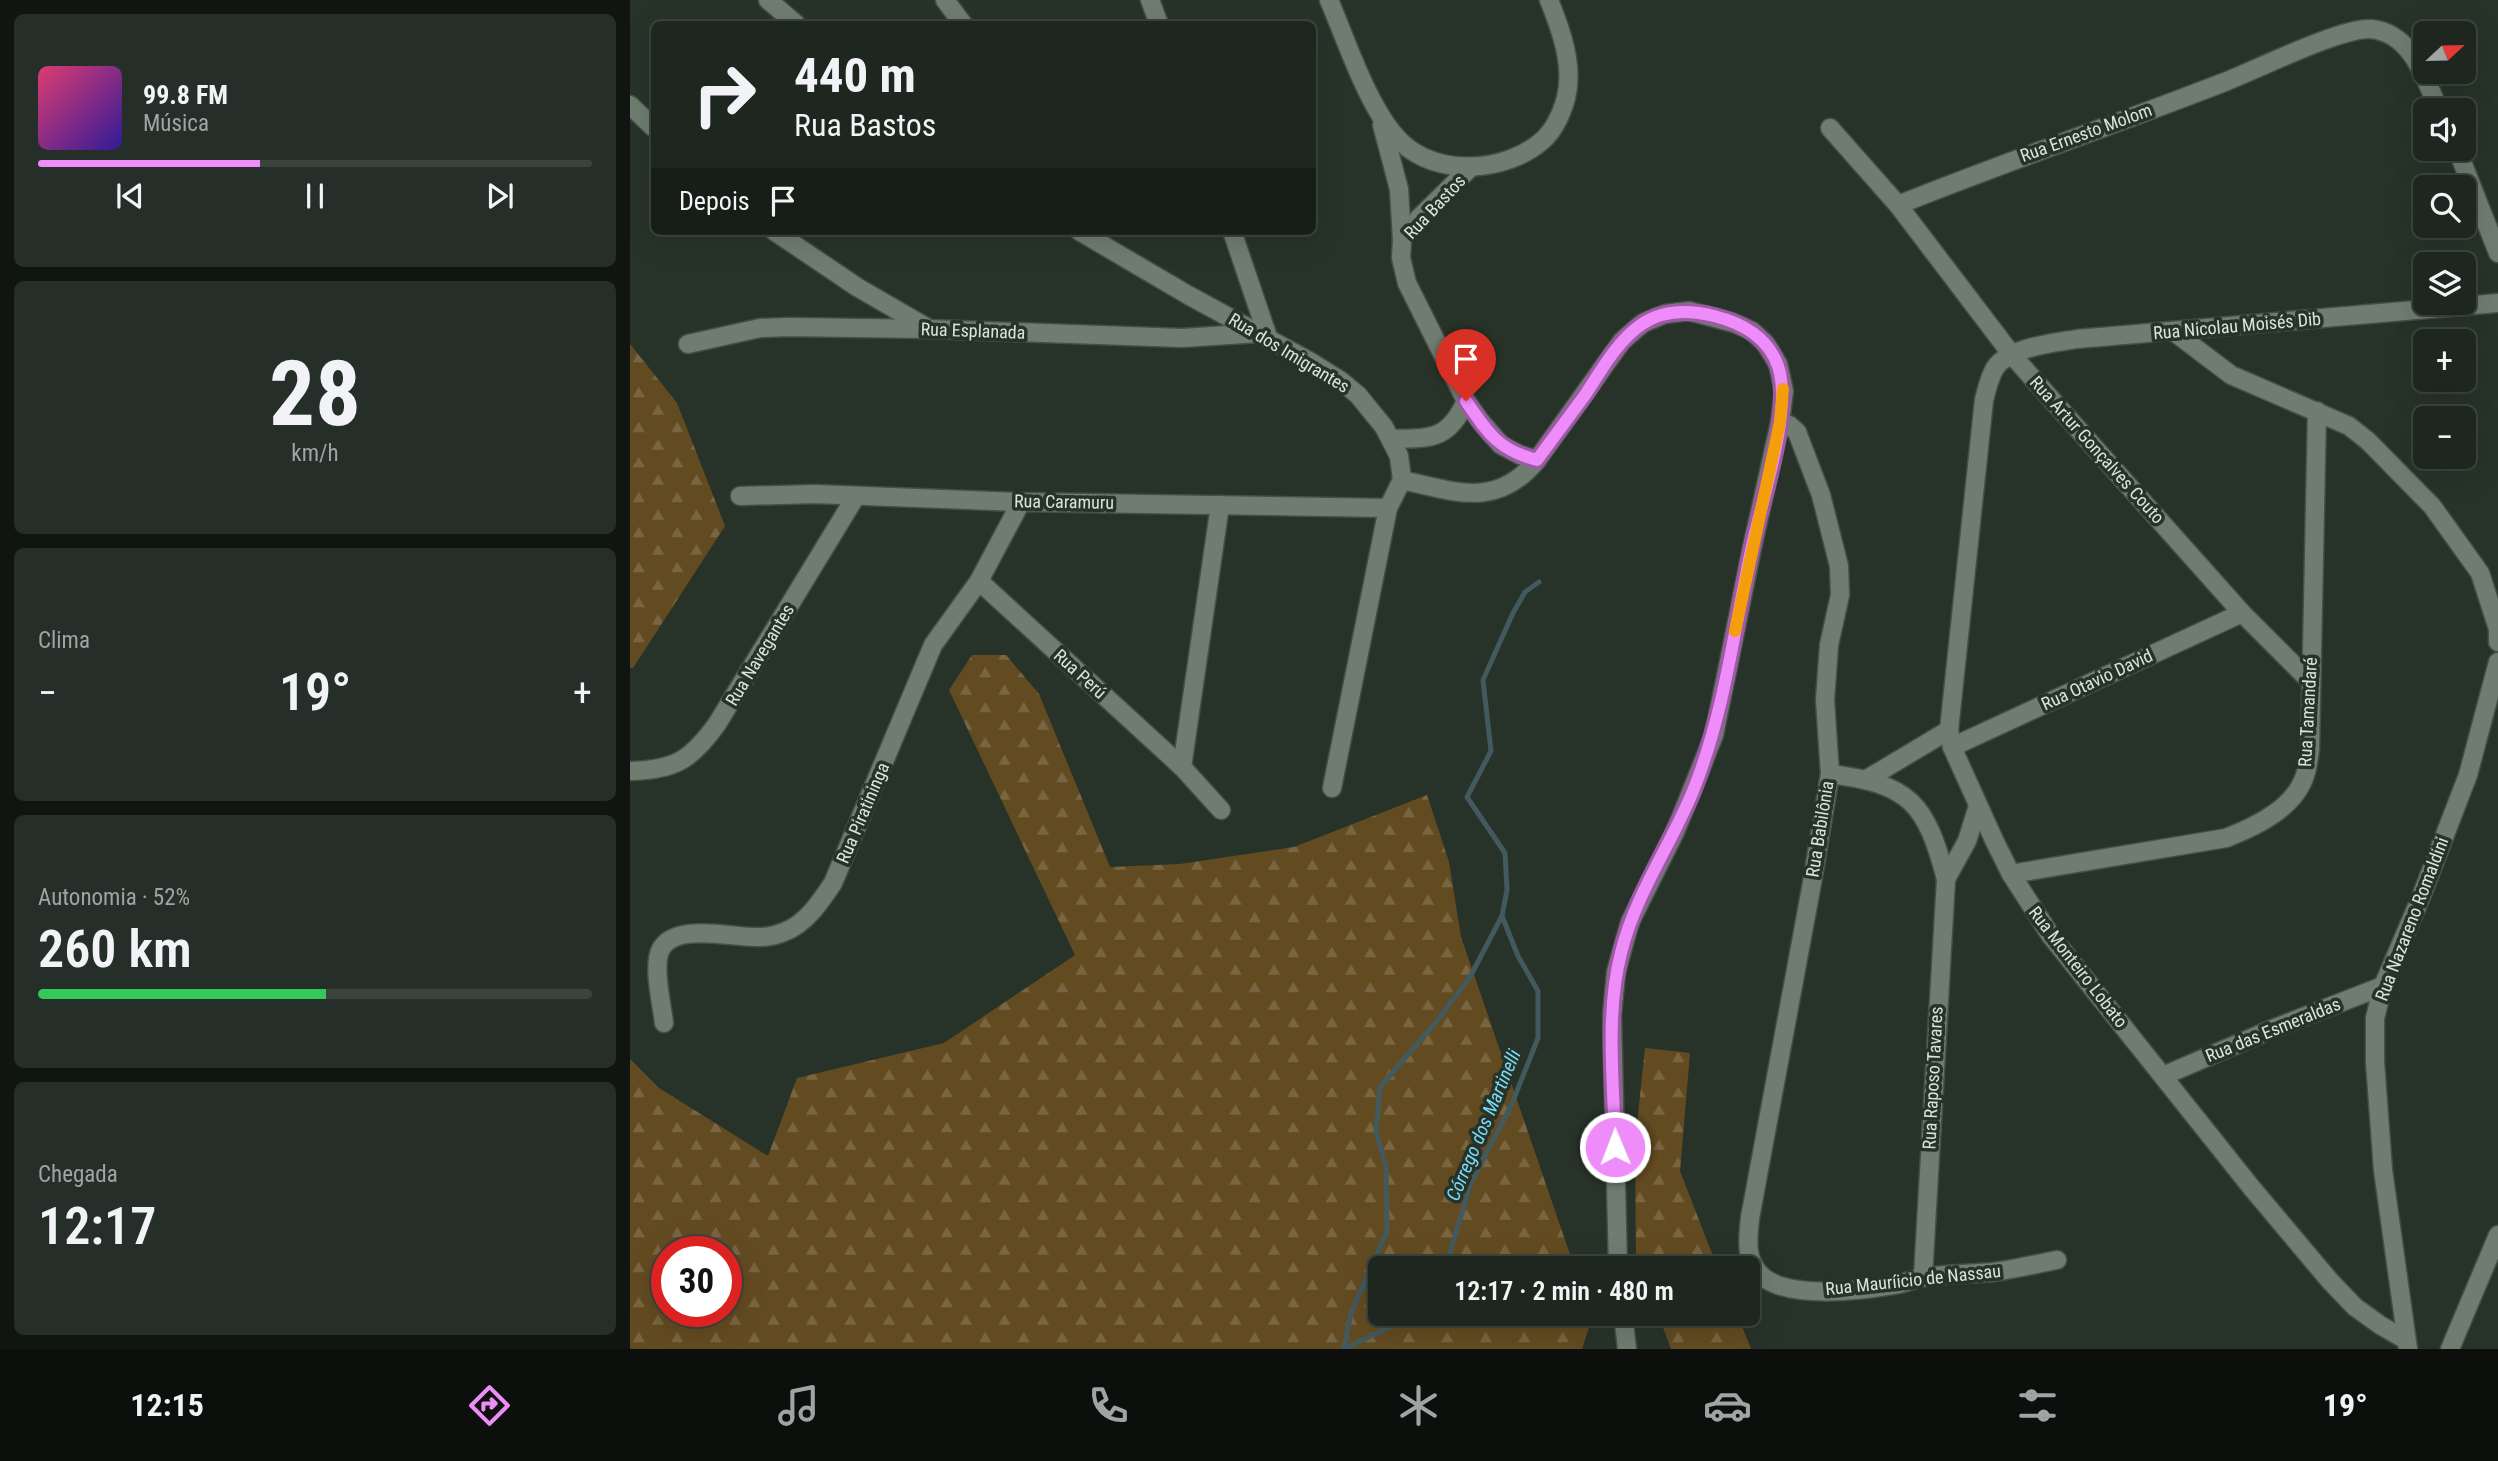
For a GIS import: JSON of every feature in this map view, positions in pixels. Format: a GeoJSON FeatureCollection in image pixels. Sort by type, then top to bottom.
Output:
{"type":"FeatureCollection","features":[{"type":"Feature","properties":{"kind":"street"},"geometry":{"type":"LineString","coordinates":[[768,0],[792,21]]}},
{"type":"Feature","properties":{"kind":"street"},"geometry":{"type":"LineString","coordinates":[[945,0],[961,21]]}},
{"type":"Feature","properties":{"kind":"street"},"geometry":{"type":"LineString","coordinates":[[1150,0],[1159,21]]}},
{"type":"Feature","properties":{"kind":"street"},"geometry":{"type":"LineString","coordinates":[[1329,0],[1380,119],[1399,189],[1402,240]]}},
{"type":"Feature","properties":{"kind":"street"},"geometry":{"type":"LineString","coordinates":[[1380,119],[1401,143],[1419,155],[1444,165],[1471,167],[1502,161],[1526,152],[1544,139],[1561,115],[1567,96],[1569,70],[1563,39],[1549,0]]}},
{"type":"Feature","properties":{"kind":"street","name":"Rua Ernesto Molom"},"geometry":{"type":"LineString","coordinates":[[1898,205],[2000,164],[2222,83],[2323,42],[2370,29],[2393,36],[2404,44],[2422,71],[2434,98]]}},
{"type":"Feature","properties":{"kind":"street"},"geometry":{"type":"LineString","coordinates":[[630,105],[651,125]]}},
{"type":"Feature","properties":{"kind":"street"},"geometry":{"type":"LineString","coordinates":[[1830,128],[1898,205]]}},
{"type":"Feature","properties":{"kind":"street"},"geometry":{"type":"LineString","coordinates":[[2461,161],[2498,253]]}},
{"type":"Feature","properties":{"kind":"street","name":"Rua Bastos"},"geometry":{"type":"LineString","coordinates":[[1471,167],[1419,218],[1402,240],[1401,258],[1407,283],[1466,401],[1501,445],[1537,460]]}},
{"type":"Feature","properties":{"kind":"street","name":"Rua Artur Gonçalves Couto"},"geometry":{"type":"LineString","coordinates":[[1898,205],[2012,355],[2242,613],[2311,682]]}},
{"type":"Feature","properties":{"kind":"street"},"geometry":{"type":"LineString","coordinates":[[780,235],[857,288],[929,329]]}},
{"type":"Feature","properties":{"kind":"street","name":"Rua dos Imigrantes"},"geometry":{"type":"LineString","coordinates":[[1086,235],[1341,381],[1373,412],[1391,439],[1399,456],[1402,480]]}},
{"type":"Feature","properties":{"kind":"street"},"geometry":{"type":"LineString","coordinates":[[1233,235],[1264,336]]}},
{"type":"Feature","properties":{"kind":"street","name":"Rua Nicolau Moisés Dib"},"geometry":{"type":"LineString","coordinates":[[2012,355],[2035,347],[2077,339],[2498,303]]}},
{"type":"Feature","properties":{"kind":"street"},"geometry":{"type":"LineString","coordinates":[[1332,788],[1388,508],[1402,480],[1470,493],[1494,492],[1524,476],[1622,341],[1643,323],[1665,314],[1689,311],[1713,316],[1752,331],[1765,343],[1778,364],[1784,391],[1780,422],[1714,734],[1675,832],[1630,922],[1616,972],[1612,1015],[1618,1256]]}},
{"type":"Feature","properties":{"kind":"street","name":"Rua Esplanada"},"geometry":{"type":"LineString","coordinates":[[688,344],[760,328],[929,329],[1182,338],[1264,336]]}},
{"type":"Feature","properties":{"kind":"street"},"geometry":{"type":"LineString","coordinates":[[2174,331],[2231,375],[2349,426],[2368,441],[2432,506],[2480,573],[2498,629],[2498,642]]}},
{"type":"Feature","properties":{"kind":"street","name":"Rua Monteiro Lobato"},"geometry":{"type":"LineString","coordinates":[[2012,355],[1997,365],[1989,380],[1984,400],[1951,738],[1978,806],[2011,874],[2051,936],[2251,1187],[2330,1280],[2355,1307],[2407,1345]]}},
{"type":"Feature","properties":{"kind":"street"},"geometry":{"type":"LineString","coordinates":[[1391,439],[1427,438],[1446,430],[1458,420],[1466,401]]}},
{"type":"Feature","properties":{"kind":"street","name":"Rua Tamandaré"},"geometry":{"type":"LineString","coordinates":[[2011,874],[2226,838],[2252,828],[2273,815],[2291,796],[2306,774],[2310,749],[2317,411]]}},
{"type":"Feature","properties":{"kind":"street","name":"Rua Babilônia"},"geometry":{"type":"LineString","coordinates":[[1747,1249],[1765,1125],[1797,964],[1830,774],[1825,700],[1829,645],[1840,596],[1839,566],[1821,495],[1797,432],[1780,422]]}},
{"type":"Feature","properties":{"kind":"street","name":"Rua Caramuru"},"geometry":{"type":"LineString","coordinates":[[740,496],[856,496],[1020,502],[1388,508]]}},
{"type":"Feature","properties":{"kind":"street","name":"Rua Navegantes"},"geometry":{"type":"LineString","coordinates":[[630,771],[660,769],[682,761],[700,748],[856,496]]}},
{"type":"Feature","properties":{"kind":"street","name":"Rua Piratininga"},"geometry":{"type":"LineString","coordinates":[[664,1023],[657,966],[660,950],[668,940],[682,934],[759,937],[786,932],[808,916],[822,900],[833,883],[933,645],[979,581],[1020,502]]}},
{"type":"Feature","properties":{"kind":"street"},"geometry":{"type":"LineString","coordinates":[[1182,767],[1220,505]]}},
{"type":"Feature","properties":{"kind":"street","name":"Rua Perú"},"geometry":{"type":"LineString","coordinates":[[979,581],[1182,767],[1221,810]]}},
{"type":"Feature","properties":{"kind":"street","name":"Rua Otavio David"},"geometry":{"type":"LineString","coordinates":[[1867,779],[1951,738],[2242,613]]}},
{"type":"Feature","properties":{"kind":"street","name":"Rua Nazareno Romaldini"},"geometry":{"type":"LineString","coordinates":[[2407,1345],[2382,1170],[2375,1018],[2382,986],[2421,897],[2468,775],[2498,662]]}},
{"type":"Feature","properties":{"kind":"street"},"geometry":{"type":"LineString","coordinates":[[2488,701],[2498,723]]}},
{"type":"Feature","properties":{"kind":"street","name":"Rua Raposo Tavares"},"geometry":{"type":"LineString","coordinates":[[1830,774],[1867,779],[1914,803],[1930,826],[1946,879],[1923,1277]]}},
{"type":"Feature","properties":{"kind":"street","name":"Rua Raposo Tavares"},"geometry":{"type":"LineString","coordinates":[[1946,879],[1967,841],[1978,806]]}},
{"type":"Feature","properties":{"kind":"street","name":"Rua das Esmeraldas"},"geometry":{"type":"LineString","coordinates":[[2163,1076],[2382,986]]}},
{"type":"Feature","properties":{"kind":"street"},"geometry":{"type":"LineString","coordinates":[[2450,1349],[2498,1235]]}},
{"type":"Feature","properties":{"kind":"street","name":"Rua Mauríicio de Nassau"},"geometry":{"type":"LineString","coordinates":[[1747,1249],[1751,1263],[1763,1277],[1776,1284],[1793,1289],[1834,1291],[1895,1285],[1923,1277],[1995,1272],[2057,1260]]}},
{"type":"Feature","properties":{"kind":"street"},"geometry":{"type":"LineString","coordinates":[[1624,1326],[1627,1349]]}},
{"type":"Feature","properties":{"kind":"green space"},"geometry":{"type":"Polygon","coordinates":[[[630,344],[677,403],[725,526],[633,668],[630,668],[630,344]]]}},
{"type":"Feature","properties":{"kind":"green space"},"geometry":{"type":"Polygon","coordinates":[[[972,655],[1006,655],[1039,694],[1110,867],[1180,864],[1294,847],[1427,795],[1449,862],[1461,937],[1571,1256],[1368,1256],[1368,1326],[1589,1326],[1582,1349],[630,1349],[630,1059],[659,1088],[768,1156],[797,1078],[944,1043],[1075,955],[949,690],[972,655]]]}},
{"type":"Feature","properties":{"kind":"green space"},"geometry":{"type":"Polygon","coordinates":[[[1645,1048],[1690,1053],[1680,1171],[1713,1256],[1636,1256],[1635,1144],[1645,1048]]]}},
{"type":"Feature","properties":{"kind":"green space"},"geometry":{"type":"Polygon","coordinates":[[[1662,1326],[1742,1326],[1751,1349],[1671,1349],[1662,1326]]]}},
{"type":"Feature","properties":{"kind":"waterway","name":"Córrego dos Martinelli"},"geometry":{"type":"LineString","coordinates":[[1449,1256],[1471,1183],[1511,1106],[1538,1038],[1538,991],[1518,956],[1502,916],[1507,890],[1505,853],[1467,797],[1491,751],[1483,680],[1513,613],[1525,592],[1539,582]]}},
{"type":"Feature","properties":{"kind":"waterway","name":"Córrego dos Martinelli"},"geometry":{"type":"LineString","coordinates":[[1344,1348],[1351,1313],[1387,1231],[1386,1165],[1376,1133],[1380,1087],[1436,1022],[1470,977],[1502,916]]}},
{"type":"Feature","properties":{"kind":"waterway","name":"Córrego dos Martinelli"},"geometry":{"type":"LineString","coordinates":[[1344,1349],[1392,1326]]}},
{"type":"Feature","properties":{"kind":"slow traffic"},"geometry":{"type":"LineString","coordinates":[[1735,631],[1780,422],[1783,389]]}},
{"type":"Feature","properties":{"kind":"route"},"geometry":{"type":"LineString","coordinates":[[1466,401],[1501,445],[1509,451],[1537,460],[1622,341],[1643,323],[1665,314],[1689,311],[1713,316],[1752,331],[1765,343],[1778,364],[1784,391],[1780,422],[1714,734],[1693,792],[1630,922],[1616,972],[1612,1015],[1615,1147]]}}]}
